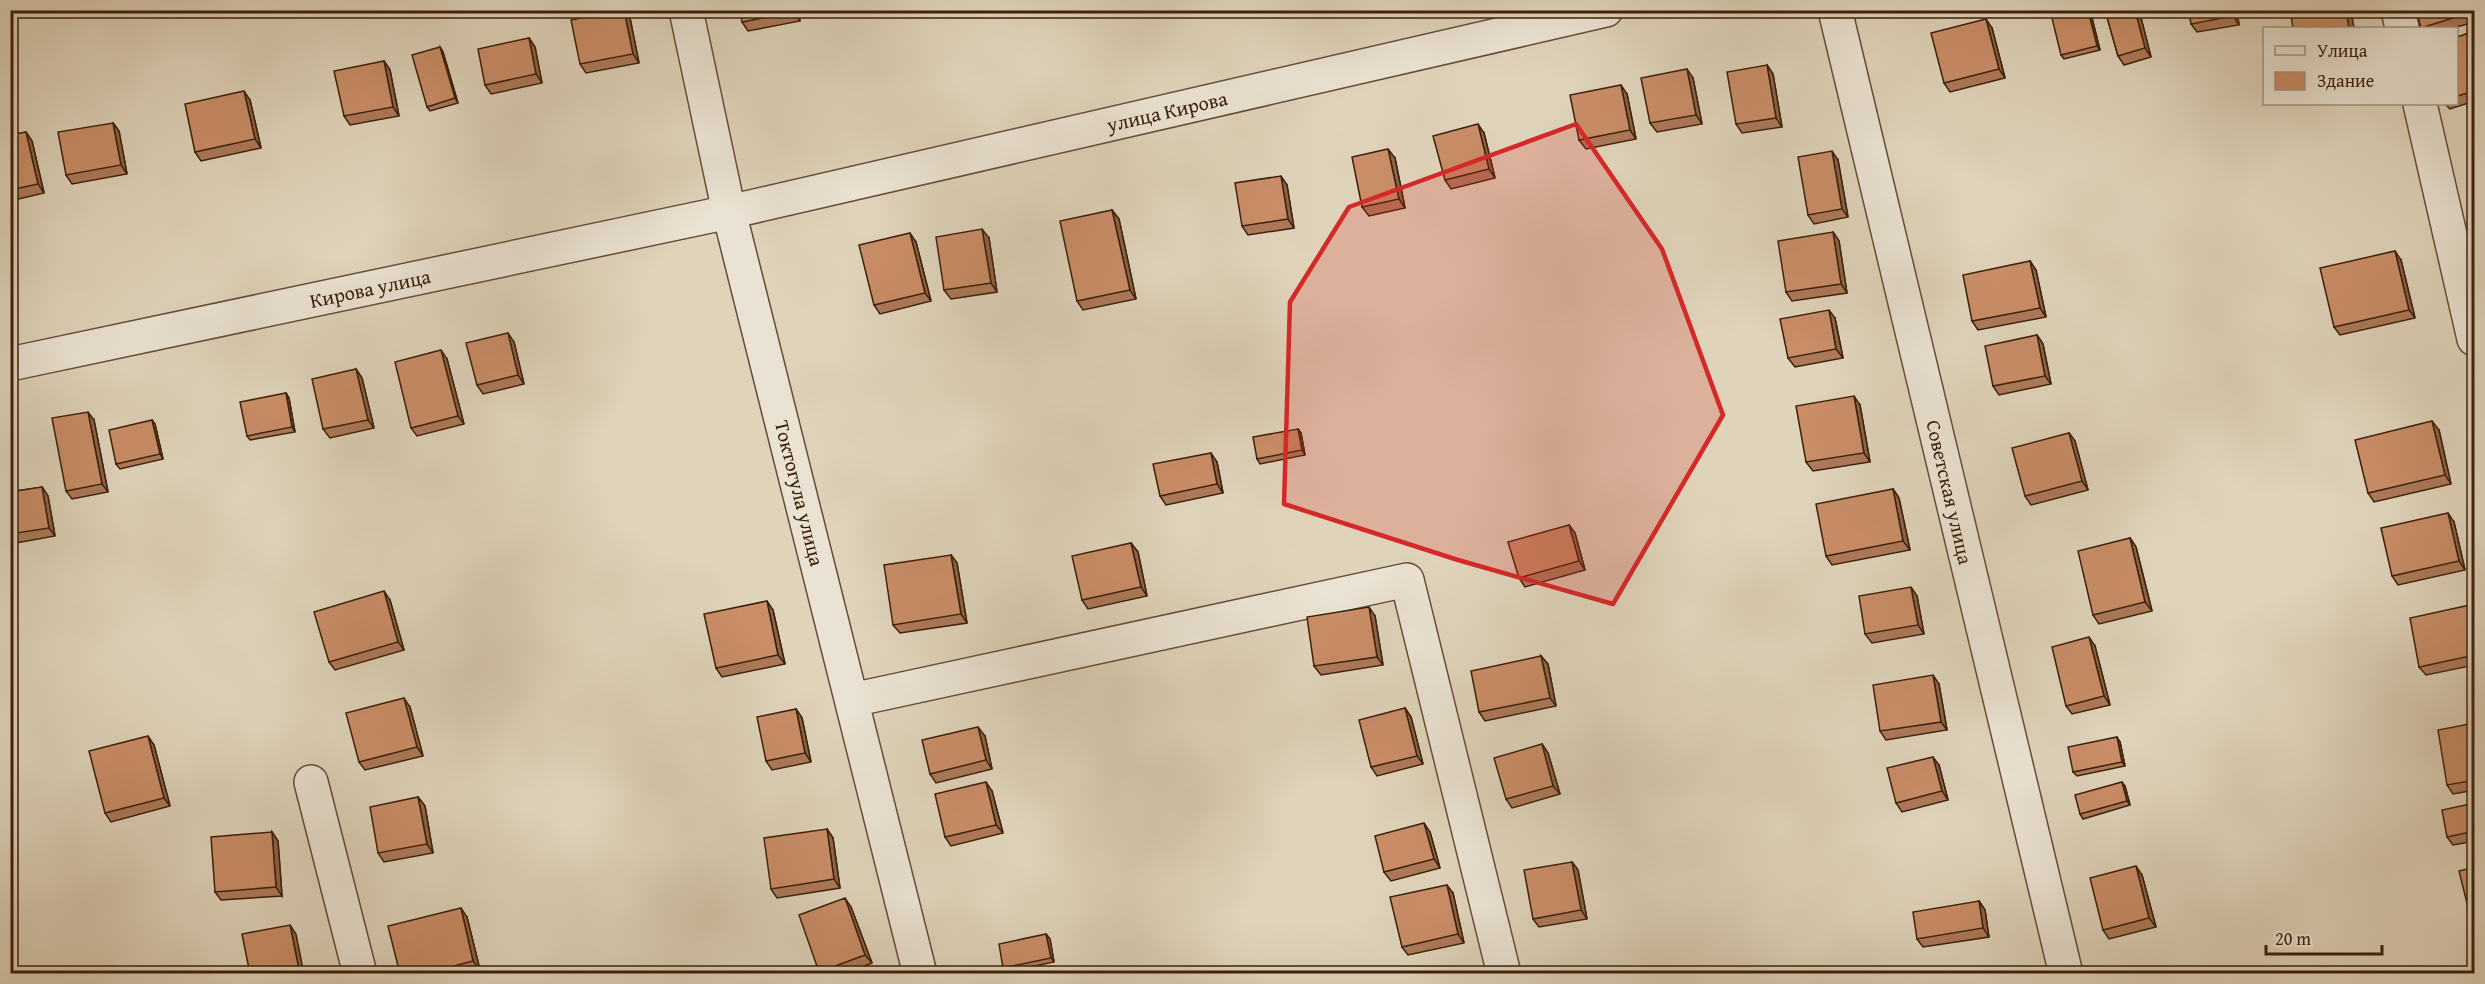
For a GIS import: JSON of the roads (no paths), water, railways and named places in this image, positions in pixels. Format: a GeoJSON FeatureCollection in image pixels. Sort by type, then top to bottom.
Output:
{"type":"FeatureCollection","features":[{"type":"Feature","properties":{"kind":"street","name":"Токтогула улица"},"geometry":{"type":"LineString","coordinates":[[686,10],[729,212],[920,974]]}},
{"type":"Feature","properties":{"kind":"street","name":"улица Кирова"},"geometry":{"type":"LineString","coordinates":[[729,212],[1606,10]]}},
{"type":"Feature","properties":{"kind":"street","name":"Советская улица"},"geometry":{"type":"LineString","coordinates":[[1835,10],[2066,974]]}},
{"type":"Feature","properties":{"kind":"street"},"geometry":{"type":"LineString","coordinates":[[2398,10],[2402,27]]}},
{"type":"Feature","properties":{"kind":"street"},"geometry":{"type":"LineString","coordinates":[[2420,105],[2475,339]]}},
{"type":"Feature","properties":{"kind":"street","name":"Кирова улица"},"geometry":{"type":"LineString","coordinates":[[10,364],[729,212]]}},
{"type":"Feature","properties":{"kind":"street"},"geometry":{"type":"LineString","coordinates":[[852,700],[1407,579],[1504,974]]}},
{"type":"Feature","properties":{"kind":"street"},"geometry":{"type":"LineString","coordinates":[[310,782],[360,974]]}}]}
